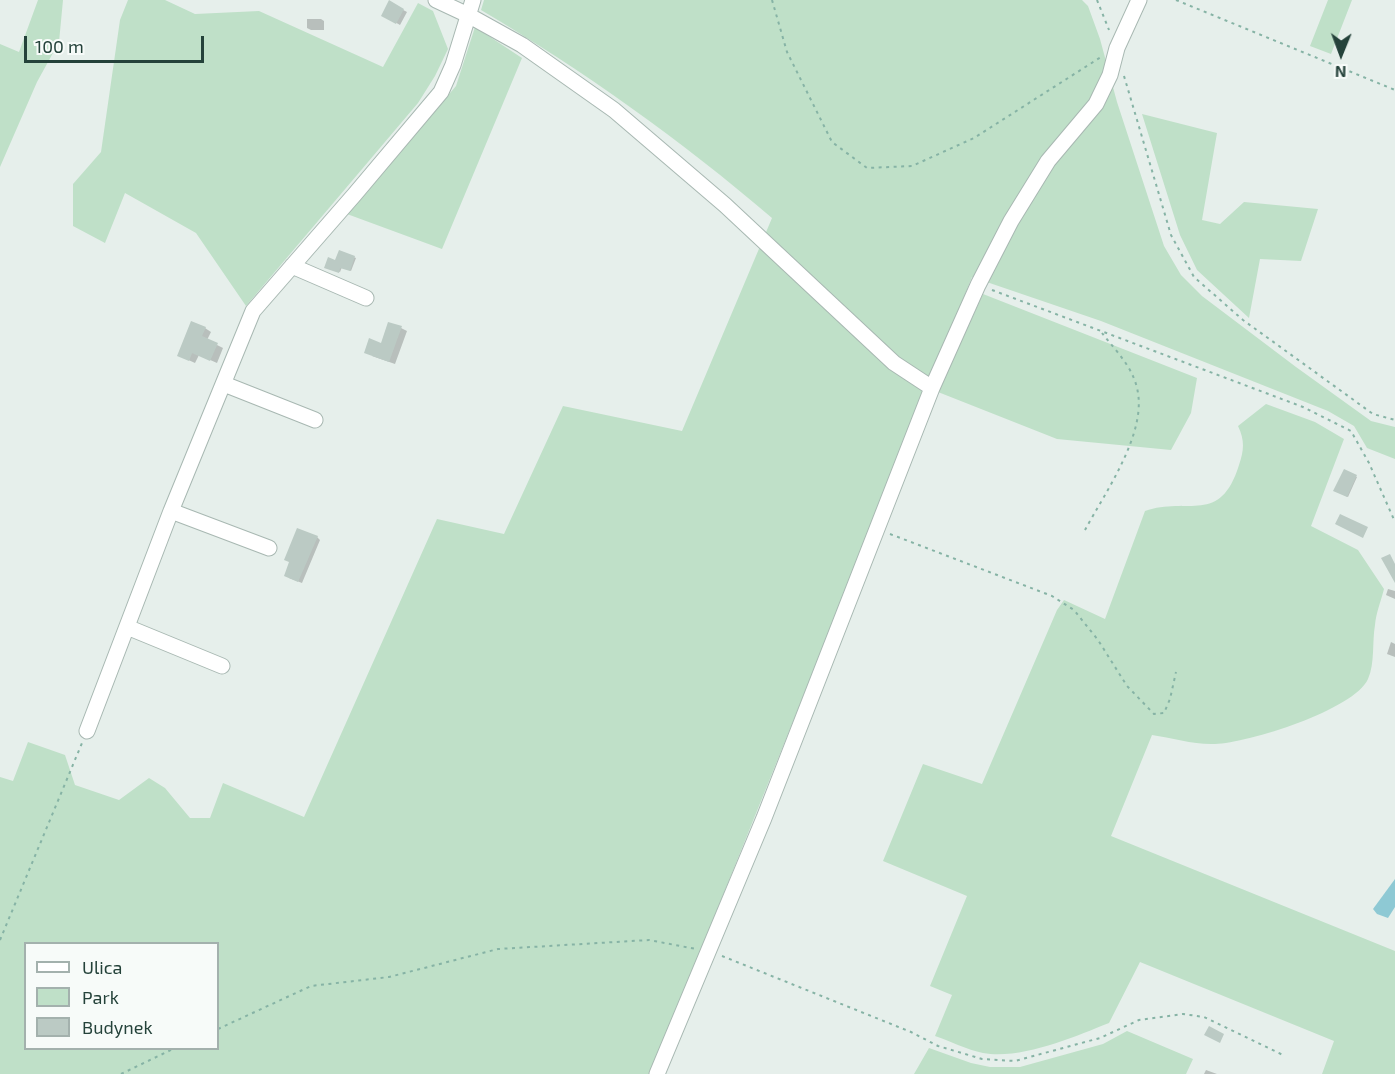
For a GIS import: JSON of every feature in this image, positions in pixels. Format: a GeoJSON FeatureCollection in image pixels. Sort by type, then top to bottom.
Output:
{"type":"FeatureCollection","features":[{"type":"Feature","properties":{"kind":"street"},"geometry":{"type":"LineString","coordinates":[[436,0],[470,7],[614,110],[724,205],[894,363],[932,388]]}},
{"type":"Feature","properties":{"kind":"street"},"geometry":{"type":"LineString","coordinates":[[657,1074],[764,818],[932,388],[978,285],[1011,222],[1048,161],[1096,104],[1110,75],[1117,48],[1139,0]]}},
{"type":"Feature","properties":{"kind":"street"},"geometry":{"type":"LineString","coordinates":[[87,731],[171,511],[253,311],[441,92],[453,65],[470,7]]}},
{"type":"Feature","properties":{"kind":"street"},"geometry":{"type":"LineString","coordinates":[[292,266],[366,298]]}},
{"type":"Feature","properties":{"kind":"street"},"geometry":{"type":"LineString","coordinates":[[224,384],[315,420]]}},
{"type":"Feature","properties":{"kind":"street"},"geometry":{"type":"LineString","coordinates":[[171,511],[268,548]]}},
{"type":"Feature","properties":{"kind":"street"},"geometry":{"type":"LineString","coordinates":[[127,627],[222,666]]}},
{"type":"Feature","properties":{"kind":"path"},"geometry":{"type":"LineString","coordinates":[[772,0],[786,52],[832,142],[867,168],[912,166],[974,138],[1117,48],[1097,0]]}},
{"type":"Feature","properties":{"kind":"path"},"geometry":{"type":"LineString","coordinates":[[1176,0],[1395,90]]}},
{"type":"Feature","properties":{"kind":"path"},"geometry":{"type":"LineString","coordinates":[[1123,71],[1171,235],[1194,277],[1243,320],[1373,414],[1395,420]]}},
{"type":"Feature","properties":{"kind":"path"},"geometry":{"type":"LineString","coordinates":[[978,285],[1303,407],[1351,431],[1369,464],[1395,522]]}},
{"type":"Feature","properties":{"kind":"path"},"geometry":{"type":"LineString","coordinates":[[1085,530],[1123,460],[1136,426],[1139,406],[1137,387],[1126,364],[1100,331]]}},
{"type":"Feature","properties":{"kind":"path"},"geometry":{"type":"LineString","coordinates":[[876,528],[1053,596],[1074,610],[1098,640],[1127,686],[1154,714],[1164,713],[1170,699],[1176,672]]}},
{"type":"Feature","properties":{"kind":"path"},"geometry":{"type":"LineString","coordinates":[[0,940],[87,731]]}},
{"type":"Feature","properties":{"kind":"path"},"geometry":{"type":"LineString","coordinates":[[0,922],[6,925]]}},
{"type":"Feature","properties":{"kind":"path"},"geometry":{"type":"LineString","coordinates":[[219,1029],[311,986],[389,977],[498,949],[649,940],[708,951],[911,1032],[938,1046],[982,1059],[1015,1061],[1101,1038],[1139,1020],[1183,1014],[1204,1017],[1285,1056]]}},
{"type":"Feature","properties":{"kind":"path"},"geometry":{"type":"LineString","coordinates":[[121,1074],[171,1050]]}},
{"type":"Feature","properties":{"kind":"green space"},"geometry":{"type":"Polygon","coordinates":[[[38,0],[63,0],[59,42],[37,82],[0,167],[0,44],[19,52],[38,0]]]}},
{"type":"Feature","properties":{"kind":"green space"},"geometry":{"type":"Polygon","coordinates":[[[128,0],[165,0],[195,14],[259,11],[383,67],[418,3],[433,11],[448,49],[418,103],[246,306],[196,233],[125,193],[105,243],[73,226],[73,184],[101,152],[120,20],[128,0]]]}},
{"type":"Feature","properties":{"kind":"green space"},"geometry":{"type":"Polygon","coordinates":[[[484,0],[1082,0],[1088,6],[1100,39],[1117,102],[1164,246],[1181,275],[1202,296],[1371,421],[1395,427],[1395,459],[1367,448],[1354,426],[1328,411],[1101,321],[972,277],[651,1074],[0,1074],[0,777],[13,781],[28,742],[65,755],[75,785],[119,800],[149,778],[165,788],[190,818],[210,818],[223,783],[304,817],[437,519],[504,534],[563,406],[682,431],[772,218],[667,134],[594,82],[481,10],[484,0]]]}},
{"type":"Feature","properties":{"kind":"green space"},"geometry":{"type":"Polygon","coordinates":[[[1328,0],[1352,0],[1331,54],[1310,46],[1328,0]]]}},
{"type":"Feature","properties":{"kind":"green space"},"geometry":{"type":"Polygon","coordinates":[[[475,27],[522,58],[442,249],[347,214],[456,86],[475,27]]]}},
{"type":"Feature","properties":{"kind":"green space"},"geometry":{"type":"Polygon","coordinates":[[[1142,114],[1217,133],[1202,220],[1220,224],[1244,202],[1318,209],[1301,261],[1260,259],[1249,318],[1197,270],[1180,235],[1142,114]]]}},
{"type":"Feature","properties":{"kind":"green space"},"geometry":{"type":"Polygon","coordinates":[[[983,294],[1197,378],[1191,413],[1171,450],[1057,439],[938,392],[983,294]]]}},
{"type":"Feature","properties":{"kind":"green space"},"geometry":{"type":"Polygon","coordinates":[[[1266,404],[1315,422],[1344,439],[1311,526],[1358,550],[1384,589],[1377,612],[1372,666],[1368,679],[1359,691],[1322,713],[1251,738],[1207,744],[1152,735],[1111,836],[1395,951],[1395,1074],[1322,1074],[1334,1041],[1140,962],[1109,1023],[1064,1040],[1030,1050],[998,1054],[977,1052],[935,1036],[952,995],[930,986],[967,896],[883,861],[923,764],[982,784],[1057,610],[1064,600],[1105,619],[1145,511],[1161,507],[1201,505],[1222,496],[1231,484],[1242,455],[1243,441],[1238,426],[1266,404]]]}},
{"type":"Feature","properties":{"kind":"green space"},"geometry":{"type":"Polygon","coordinates":[[[1127,1031],[1193,1059],[1186,1074],[914,1074],[929,1048],[971,1063],[990,1067],[1020,1067],[1103,1044],[1127,1031]]]}},
{"type":"Feature","properties":{"kind":"water"},"geometry":{"type":"Polygon","coordinates":[[[1395,879],[1395,907],[1388,918],[1377,914],[1373,909],[1395,879]]]}},
{"type":"Feature","properties":{"kind":"building"},"geometry":{"type":"Polygon","coordinates":[[[389,0],[404,9],[396,24],[381,16],[389,0]]]}},
{"type":"Feature","properties":{"kind":"building"},"geometry":{"type":"Polygon","coordinates":[[[339,250],[355,256],[350,271],[340,268],[339,273],[324,268],[328,257],[335,260],[339,250]]]}},
{"type":"Feature","properties":{"kind":"building"},"geometry":{"type":"Polygon","coordinates":[[[191,321],[206,327],[202,336],[218,343],[210,361],[192,353],[189,361],[177,356],[191,321]]]}},
{"type":"Feature","properties":{"kind":"building"},"geometry":{"type":"Polygon","coordinates":[[[388,322],[402,326],[389,362],[364,353],[369,338],[381,343],[388,322]]]}},
{"type":"Feature","properties":{"kind":"building"},"geometry":{"type":"Polygon","coordinates":[[[1344,469],[1357,475],[1347,497],[1333,491],[1344,469]]]}},
{"type":"Feature","properties":{"kind":"building"},"geometry":{"type":"Polygon","coordinates":[[[1340,514],[1368,527],[1363,538],[1335,524],[1340,514]]]}},
{"type":"Feature","properties":{"kind":"building"},"geometry":{"type":"Polygon","coordinates":[[[297,528],[318,536],[298,582],[284,576],[289,562],[284,560],[297,528]]]}},
{"type":"Feature","properties":{"kind":"building"},"geometry":{"type":"Polygon","coordinates":[[[1390,554],[1395,564],[1395,583],[1381,558],[1390,554]]]}},
{"type":"Feature","properties":{"kind":"building"},"geometry":{"type":"Polygon","coordinates":[[[1209,1026],[1224,1034],[1220,1043],[1204,1035],[1209,1026]]]}}]}
